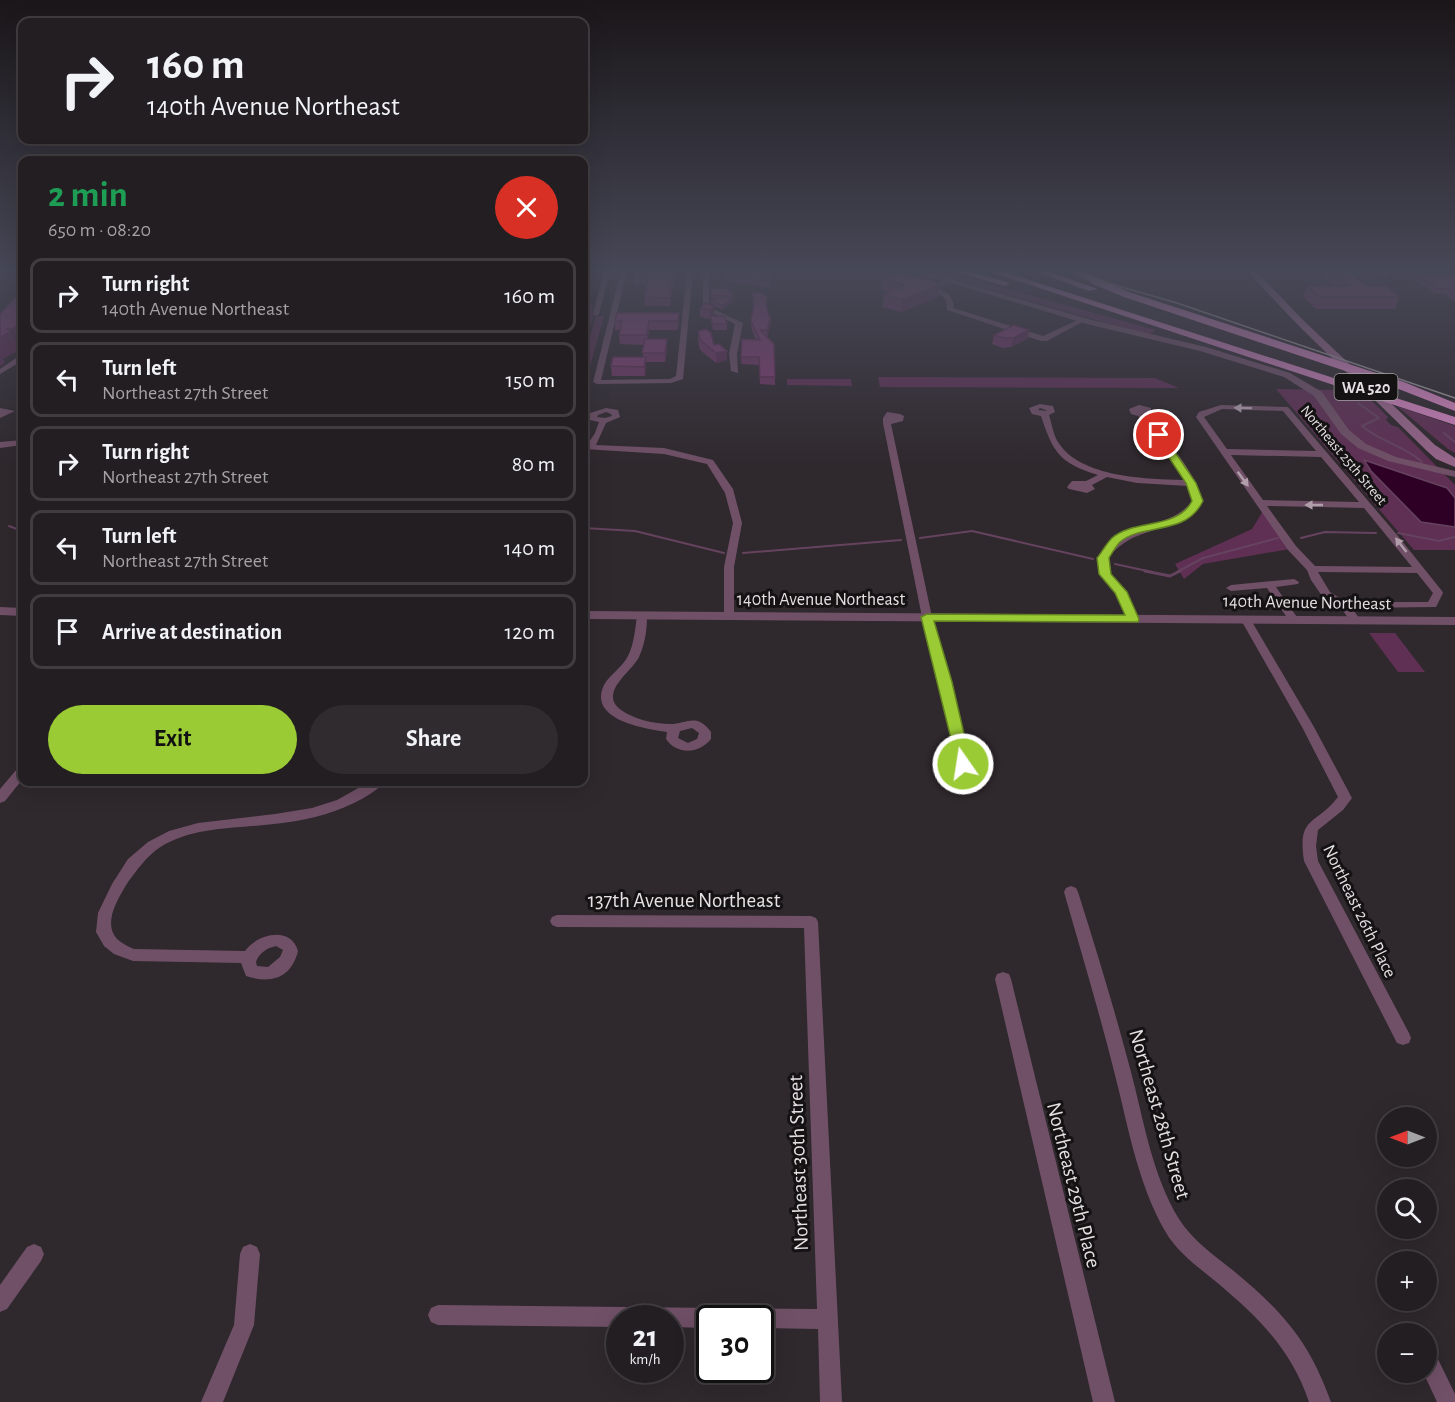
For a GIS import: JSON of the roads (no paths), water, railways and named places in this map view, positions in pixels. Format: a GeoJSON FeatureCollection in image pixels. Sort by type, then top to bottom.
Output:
{"type":"FeatureCollection","features":[{"type":"Feature","properties":{"kind":"highway"},"geometry":{"type":"LineString","coordinates":[[1197,336],[1323,372],[1422,411],[1455,419]]}},
{"type":"Feature","properties":{"kind":"highway","name":"WA 520"},"geometry":{"type":"LineString","coordinates":[[1213,336],[1323,372],[1405,393],[1455,409]]}},
{"type":"Feature","properties":{"kind":"highway","name":"WA 520"},"geometry":{"type":"LineString","coordinates":[[1226,336],[1323,372]]}},
{"type":"Feature","properties":{"kind":"highway"},"geometry":{"type":"LineString","coordinates":[[1254,336],[1302,352]]}},
{"type":"Feature","properties":{"kind":"highway"},"geometry":{"type":"LineString","coordinates":[[1258,336],[1334,363],[1405,393]]}},
{"type":"Feature","properties":{"kind":"highway","name":"WA 520"},"geometry":{"type":"LineString","coordinates":[[1405,393],[1455,419]]}},
{"type":"Feature","properties":{"kind":"main road"},"geometry":{"type":"LineString","coordinates":[[1317,336],[1455,473]]}},
{"type":"Feature","properties":{"kind":"main road"},"geometry":{"type":"LineString","coordinates":[[1440,456],[1455,464]]}},
{"type":"Feature","properties":{"kind":"street"},"geometry":{"type":"LineString","coordinates":[[608,336],[597,382],[671,381],[681,377],[684,336]]}},
{"type":"Feature","properties":{"kind":"street"},"geometry":{"type":"LineString","coordinates":[[735,372],[733,354],[736,336]]}},
{"type":"Feature","properties":{"kind":"street"},"geometry":{"type":"LineString","coordinates":[[1151,336],[1203,349],[1287,375],[1318,394],[1353,440],[1376,453],[1407,464],[1455,473]]}},
{"type":"Feature","properties":{"kind":"street"},"geometry":{"type":"LineString","coordinates":[[0,372],[18,361]]}},
{"type":"Feature","properties":{"kind":"street","name":"Northeast 25th Street"},"geometry":{"type":"LineString","coordinates":[[1356,621],[1344,605],[1326,594],[1316,580],[1312,569],[1292,548],[1224,452],[1200,417],[1202,414],[1221,407],[1285,409],[1438,593],[1432,605],[1426,605]]}},
{"type":"Feature","properties":{"kind":"street"},"geometry":{"type":"LineString","coordinates":[[1044,414],[1053,443],[1077,463],[1105,475],[1142,481],[1191,483]]}},
{"type":"Feature","properties":{"kind":"street"},"geometry":{"type":"LineString","coordinates":[[1133,619],[1121,592],[1105,574],[1103,558],[1116,540],[1125,535],[1182,519],[1197,501],[1191,483],[1167,445],[1142,414]]}},
{"type":"Feature","properties":{"kind":"street"},"geometry":{"type":"LineString","coordinates":[[588,446],[599,433],[603,421]]}},
{"type":"Feature","properties":{"kind":"street"},"geometry":{"type":"LineString","coordinates":[[888,423],[927,617],[945,682],[963,764]]}},
{"type":"Feature","properties":{"kind":"street"},"geometry":{"type":"LineString","coordinates":[[0,445],[18,443]]}},
{"type":"Feature","properties":{"kind":"street"},"geometry":{"type":"LineString","coordinates":[[588,447],[664,451],[691,457],[699,463],[712,466],[729,491],[738,526],[734,537],[731,563],[736,572],[734,577],[729,579],[729,616]]}},
{"type":"Feature","properties":{"kind":"street"},"geometry":{"type":"LineString","coordinates":[[1224,452],[1324,454]]}},
{"type":"Feature","properties":{"kind":"street"},"geometry":{"type":"LineString","coordinates":[[1407,464],[1432,465],[1437,463],[1440,456]]}},
{"type":"Feature","properties":{"kind":"street"},"geometry":{"type":"LineString","coordinates":[[1087,484],[1105,475]]}},
{"type":"Feature","properties":{"kind":"street"},"geometry":{"type":"LineString","coordinates":[[1261,503],[1366,505]]}},
{"type":"Feature","properties":{"kind":"street"},"geometry":{"type":"LineString","coordinates":[[1312,569],[1420,570]]}},
{"type":"Feature","properties":{"kind":"street"},"geometry":{"type":"LineString","coordinates":[[1231,588],[1294,582]]}},
{"type":"Feature","properties":{"kind":"street"},"geometry":{"type":"LineString","coordinates":[[1270,585],[1294,620]]}},
{"type":"Feature","properties":{"kind":"street"},"geometry":{"type":"LineString","coordinates":[[1344,605],[1426,605],[1434,614],[1436,621]]}},
{"type":"Feature","properties":{"kind":"street"},"geometry":{"type":"LineString","coordinates":[[0,611],[18,612]]}},
{"type":"Feature","properties":{"kind":"street","name":"140th Avenue Northeast"},"geometry":{"type":"LineString","coordinates":[[588,615],[1455,621]]}},
{"type":"Feature","properties":{"kind":"street"},"geometry":{"type":"LineString","coordinates":[[642,616],[636,649],[631,661],[612,683],[608,691],[608,701],[611,707],[627,719],[674,729]]}},
{"type":"Feature","properties":{"kind":"street","name":"Northeast 26th Place"},"geometry":{"type":"LineString","coordinates":[[1246,620],[1308,727],[1345,798],[1314,824],[1309,834],[1308,847],[1311,861],[1403,1038]]}},
{"type":"Feature","properties":{"kind":"street"},"geometry":{"type":"LineString","coordinates":[[0,798],[18,777]]}},
{"type":"Feature","properties":{"kind":"street"},"geometry":{"type":"LineString","coordinates":[[249,957],[133,955],[115,948],[108,942],[102,926],[105,911],[133,862],[143,851],[169,835],[195,827],[319,812],[354,798],[371,786]]}},
{"type":"Feature","properties":{"kind":"street","name":"Northeast 28th Street"},"geometry":{"type":"LineString","coordinates":[[1071,892],[1118,1051],[1154,1187],[1163,1209],[1174,1231],[1187,1245],[1277,1323],[1294,1341],[1305,1360],[1320,1402]]}},
{"type":"Feature","properties":{"kind":"street","name":"137th Avenue Northeast"},"geometry":{"type":"LineString","coordinates":[[556,921],[811,922]]}},
{"type":"Feature","properties":{"kind":"street","name":"Northeast 30th Street"},"geometry":{"type":"LineString","coordinates":[[811,922],[831,1402]]}},
{"type":"Feature","properties":{"kind":"street","name":"Northeast 29th Place"},"geometry":{"type":"LineString","coordinates":[[1003,979],[1104,1402]]}},
{"type":"Feature","properties":{"kind":"street"},"geometry":{"type":"LineString","coordinates":[[0,1302],[34,1254]]}},
{"type":"Feature","properties":{"kind":"street"},"geometry":{"type":"LineString","coordinates":[[212,1402],[244,1324],[250,1254]]}},
{"type":"Feature","properties":{"kind":"street"},"geometry":{"type":"LineString","coordinates":[[438,1315],[827,1319]]}},
{"type":"Feature","properties":{"kind":"street"},"geometry":{"type":"LineString","coordinates":[[1437,1379],[1448,1402]]}},
{"type":"Feature","properties":{"kind":"waterway"},"geometry":{"type":"LineString","coordinates":[[1358,403],[1379,418],[1362,426],[1376,436],[1408,451],[1422,462]]}},
{"type":"Feature","properties":{"kind":"waterway"},"geometry":{"type":"LineString","coordinates":[[1444,433],[1455,442]]}},
{"type":"Feature","properties":{"kind":"waterway"},"geometry":{"type":"LineString","coordinates":[[9,526],[18,529]]}},
{"type":"Feature","properties":{"kind":"waterway"},"geometry":{"type":"LineString","coordinates":[[588,528],[635,531],[724,553]]}},
{"type":"Feature","properties":{"kind":"waterway"},"geometry":{"type":"LineString","coordinates":[[920,538],[972,531],[1093,559]]}},
{"type":"Feature","properties":{"kind":"waterway"},"geometry":{"type":"LineString","coordinates":[[1301,538],[1325,532],[1376,533]]}},
{"type":"Feature","properties":{"kind":"waterway"},"geometry":{"type":"LineString","coordinates":[[1398,533],[1439,541],[1455,537]]}},
{"type":"Feature","properties":{"kind":"waterway"},"geometry":{"type":"LineString","coordinates":[[1177,572],[1203,558],[1278,538]]}},
{"type":"Feature","properties":{"kind":"waterway"},"geometry":{"type":"LineString","coordinates":[[743,553],[901,540]]}},
{"type":"Feature","properties":{"kind":"waterway"},"geometry":{"type":"LineString","coordinates":[[1115,564],[1152,572]]}},
{"type":"Feature","properties":{"kind":"waterway"},"geometry":{"type":"LineString","coordinates":[[1145,571],[1170,576],[1180,571]]}},
{"type":"Feature","properties":{"kind":"tram line"},"geometry":{"type":"LineString","coordinates":[[1275,336],[1455,398]]}}]}
